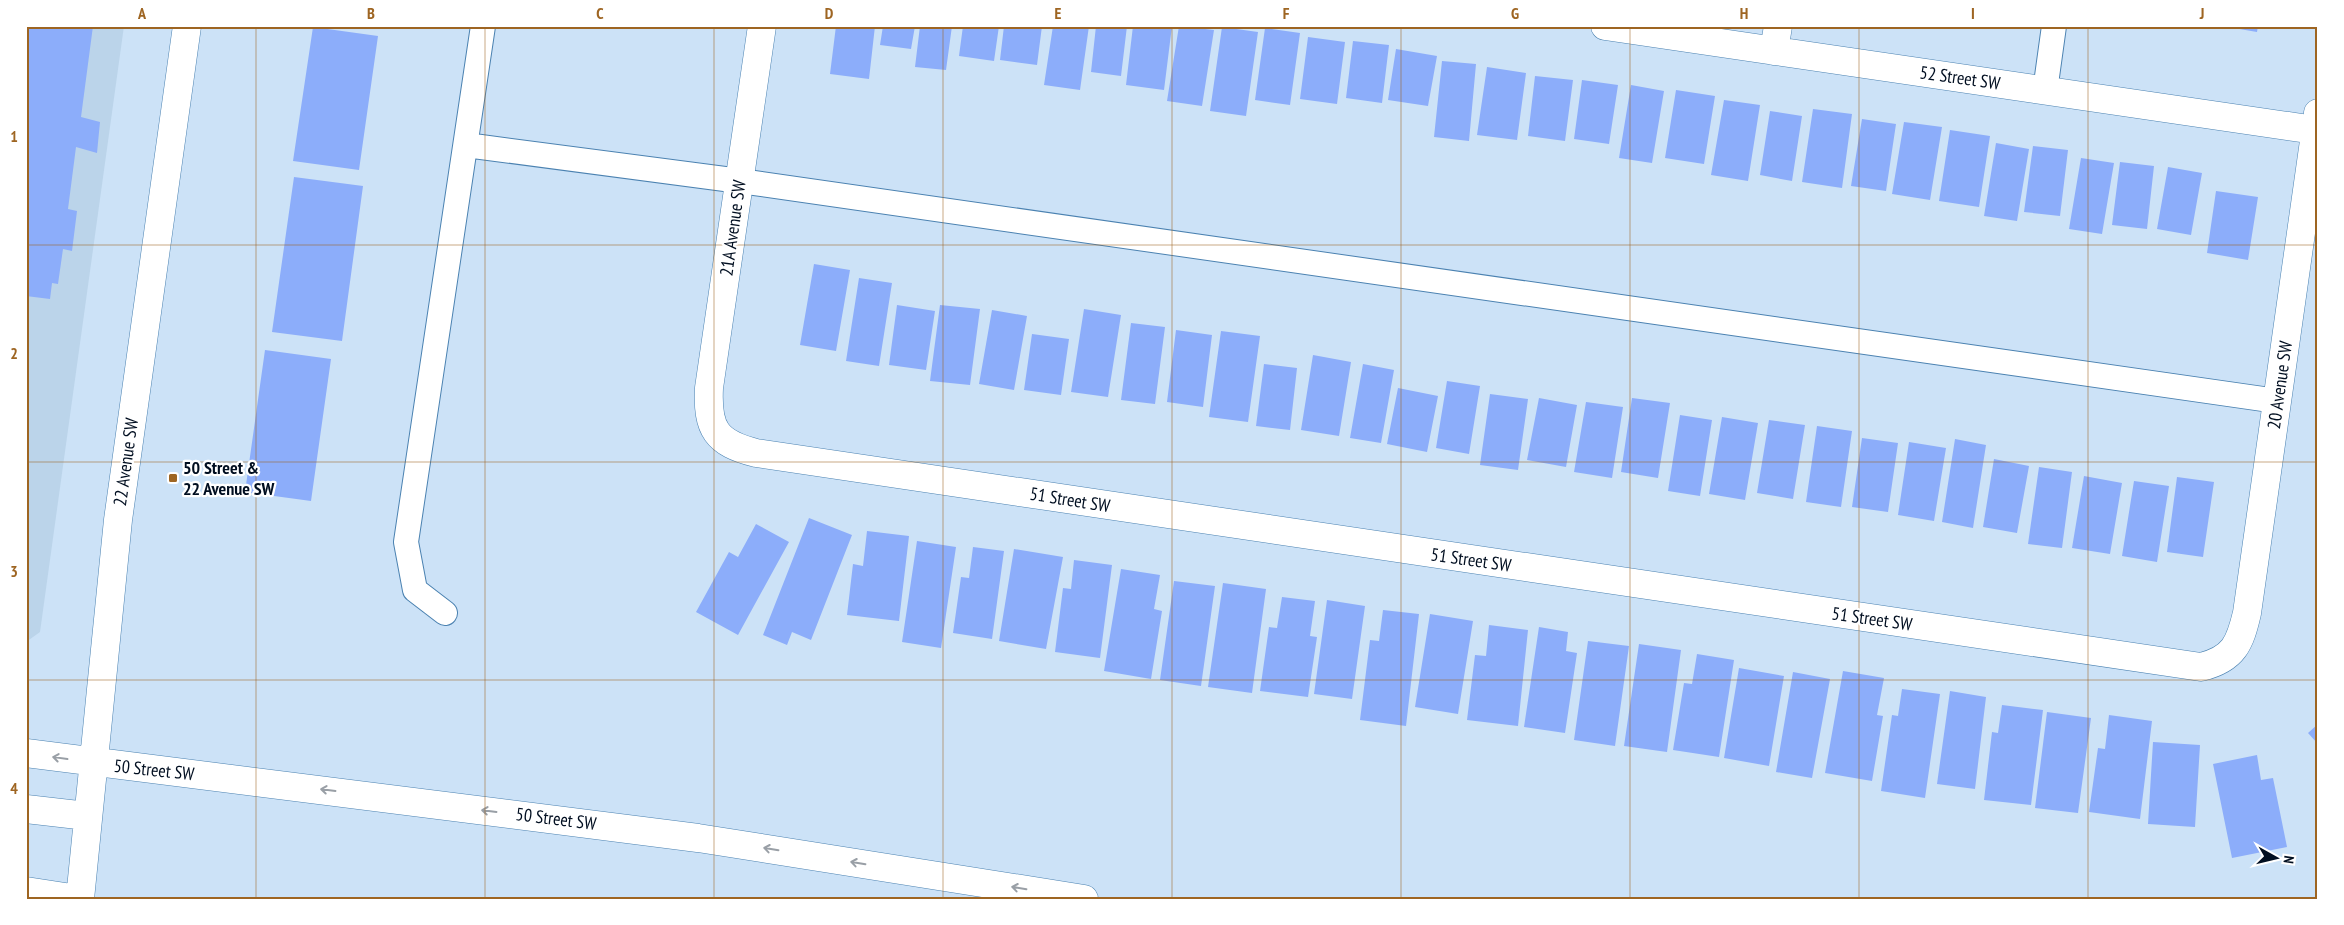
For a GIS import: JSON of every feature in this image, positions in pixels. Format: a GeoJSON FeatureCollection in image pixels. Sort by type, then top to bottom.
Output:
{"type":"FeatureCollection","features":[{"type":"Feature","properties":{"kind":"street","name":"22 Avenue SW"},"geometry":{"type":"LineString","coordinates":[[79,899],[118,520],[187,26]]}},
{"type":"Feature","properties":{"kind":"street","name":"21A Avenue SW"},"geometry":{"type":"LineString","coordinates":[[714,430],[709,415],[709,388],[762,26]]}},
{"type":"Feature","properties":{"kind":"street","name":"52 Street SW"},"geometry":{"type":"LineString","coordinates":[[1605,26],[1776,38],[2044,90],[2317,121]]}},
{"type":"Feature","properties":{"kind":"street","name":"20 Avenue SW"},"geometry":{"type":"LineString","coordinates":[[2232,653],[2242,635],[2248,613],[2317,121]]}},
{"type":"Feature","properties":{"kind":"street","name":"51 Street SW"},"geometry":{"type":"LineString","coordinates":[[714,430],[722,439],[733,445],[756,452],[1426,554],[2202,667],[2216,664],[2232,653]]}},
{"type":"Feature","properties":{"kind":"street","name":"50 Street SW"},"geometry":{"type":"LineString","coordinates":[[26,753],[94,763],[285,784],[698,838],[1084,899]]}},
{"type":"Feature","properties":{"kind":"street"},"geometry":{"type":"LineString","coordinates":[[26,809],[88,816]]}},
{"type":"Feature","properties":{"kind":"street"},"geometry":{"type":"LineString","coordinates":[[26,891],[79,899]]}},
{"type":"Feature","properties":{"kind":"lane"},"geometry":{"type":"LineString","coordinates":[[445,613],[415,590],[406,542],[483,26]]}},
{"type":"Feature","properties":{"kind":"lane"},"geometry":{"type":"LineString","coordinates":[[2044,90],[2054,26]]}},
{"type":"Feature","properties":{"kind":"lane"},"geometry":{"type":"LineString","coordinates":[[466,145],[740,181],[2277,401]]}},
{"type":"Feature","properties":{"kind":"shaded area"},"geometry":{"type":"Polygon","coordinates":[[[26,26],[124,26],[40,632],[26,642],[26,26]]]}},
{"type":"Feature","properties":{"kind":"building"},"geometry":{"type":"Polygon","coordinates":[[[26,26],[93,26],[81,117],[100,122],[97,153],[76,147],[68,209],[77,211],[72,251],[63,249],[58,284],[52,283],[50,299],[26,296],[26,26]]]}},
{"type":"Feature","properties":{"kind":"building"},"geometry":{"type":"Polygon","coordinates":[[[836,26],[875,26],[869,79],[830,74],[836,26]]]}},
{"type":"Feature","properties":{"kind":"building"},"geometry":{"type":"Polygon","coordinates":[[[883,26],[915,26],[911,49],[880,45],[883,26]]]}},
{"type":"Feature","properties":{"kind":"building"},"geometry":{"type":"Polygon","coordinates":[[[920,26],[952,26],[946,70],[915,67],[920,26]]]}},
{"type":"Feature","properties":{"kind":"building"},"geometry":{"type":"Polygon","coordinates":[[[963,26],[999,26],[994,61],[959,56],[963,26]]]}},
{"type":"Feature","properties":{"kind":"building"},"geometry":{"type":"Polygon","coordinates":[[[1004,26],[1042,26],[1037,65],[1000,60],[1004,26]]]}},
{"type":"Feature","properties":{"kind":"building"},"geometry":{"type":"Polygon","coordinates":[[[1053,26],[1089,26],[1080,90],[1044,85],[1053,26]]]}},
{"type":"Feature","properties":{"kind":"building"},"geometry":{"type":"Polygon","coordinates":[[[1096,26],[1127,26],[1121,76],[1091,72],[1096,26]]]}},
{"type":"Feature","properties":{"kind":"building"},"geometry":{"type":"Polygon","coordinates":[[[1133,26],[1172,26],[1164,90],[1126,85],[1133,26]]]}},
{"type":"Feature","properties":{"kind":"building"},"geometry":{"type":"Polygon","coordinates":[[[1179,26],[1214,30],[1202,106],[1167,101],[1179,26]]]}},
{"type":"Feature","properties":{"kind":"building"},"geometry":{"type":"Polygon","coordinates":[[[2222,26],[2258,26],[2257,32],[2222,26]]]}},
{"type":"Feature","properties":{"kind":"building"},"geometry":{"type":"Polygon","coordinates":[[[313,27],[378,36],[359,170],[293,161],[313,27]]]}},
{"type":"Feature","properties":{"kind":"building"},"geometry":{"type":"Polygon","coordinates":[[[1222,27],[1258,32],[1246,116],[1210,111],[1222,27]]]}},
{"type":"Feature","properties":{"kind":"building"},"geometry":{"type":"Polygon","coordinates":[[[1265,28],[1300,33],[1290,105],[1255,100],[1265,28]]]}},
{"type":"Feature","properties":{"kind":"building"},"geometry":{"type":"Polygon","coordinates":[[[1308,37],[1345,42],[1337,104],[1300,99],[1308,37]]]}},
{"type":"Feature","properties":{"kind":"building"},"geometry":{"type":"Polygon","coordinates":[[[1353,41],[1389,45],[1382,103],[1346,98],[1353,41]]]}},
{"type":"Feature","properties":{"kind":"building"},"geometry":{"type":"Polygon","coordinates":[[[1396,49],[1437,56],[1428,106],[1388,100],[1396,49]]]}},
{"type":"Feature","properties":{"kind":"building"},"geometry":{"type":"Polygon","coordinates":[[[1442,61],[1476,64],[1469,141],[1434,137],[1442,61]]]}},
{"type":"Feature","properties":{"kind":"building"},"geometry":{"type":"Polygon","coordinates":[[[1487,67],[1526,73],[1517,140],[1477,135],[1487,67]]]}},
{"type":"Feature","properties":{"kind":"building"},"geometry":{"type":"Polygon","coordinates":[[[1535,76],[1573,80],[1565,141],[1528,136],[1535,76]]]}},
{"type":"Feature","properties":{"kind":"building"},"geometry":{"type":"Polygon","coordinates":[[[1582,80],[1618,85],[1609,144],[1574,139],[1582,80]]]}},
{"type":"Feature","properties":{"kind":"building"},"geometry":{"type":"Polygon","coordinates":[[[1631,85],[1664,91],[1652,163],[1619,158],[1631,85]]]}},
{"type":"Feature","properties":{"kind":"building"},"geometry":{"type":"Polygon","coordinates":[[[1676,90],[1715,96],[1704,164],[1665,158],[1676,90]]]}},
{"type":"Feature","properties":{"kind":"building"},"geometry":{"type":"Polygon","coordinates":[[[1724,100],[1760,105],[1748,181],[1711,175],[1724,100]]]}},
{"type":"Feature","properties":{"kind":"building"},"geometry":{"type":"Polygon","coordinates":[[[1813,109],[1852,114],[1842,188],[1802,182],[1813,109]]]}},
{"type":"Feature","properties":{"kind":"building"},"geometry":{"type":"Polygon","coordinates":[[[1770,111],[1802,116],[1792,181],[1760,175],[1770,111]]]}},
{"type":"Feature","properties":{"kind":"building"},"geometry":{"type":"Polygon","coordinates":[[[1862,119],[1896,124],[1886,191],[1851,186],[1862,119]]]}},
{"type":"Feature","properties":{"kind":"building"},"geometry":{"type":"Polygon","coordinates":[[[1904,122],[1942,127],[1930,200],[1892,194],[1904,122]]]}},
{"type":"Feature","properties":{"kind":"building"},"geometry":{"type":"Polygon","coordinates":[[[1950,130],[1990,136],[1979,207],[1939,201],[1950,130]]]}},
{"type":"Feature","properties":{"kind":"building"},"geometry":{"type":"Polygon","coordinates":[[[1996,143],[2029,149],[2017,221],[1984,216],[1996,143]]]}},
{"type":"Feature","properties":{"kind":"building"},"geometry":{"type":"Polygon","coordinates":[[[2033,146],[2068,150],[2060,216],[2024,212],[2033,146]]]}},
{"type":"Feature","properties":{"kind":"building"},"geometry":{"type":"Polygon","coordinates":[[[2081,158],[2114,163],[2102,234],[2069,229],[2081,158]]]}},
{"type":"Feature","properties":{"kind":"building"},"geometry":{"type":"Polygon","coordinates":[[[2120,162],[2154,166],[2147,229],[2112,225],[2120,162]]]}},
{"type":"Feature","properties":{"kind":"building"},"geometry":{"type":"Polygon","coordinates":[[[2168,167],[2202,173],[2191,235],[2157,229],[2168,167]]]}},
{"type":"Feature","properties":{"kind":"building"},"geometry":{"type":"Polygon","coordinates":[[[294,177],[363,186],[342,341],[272,332],[294,177]]]}},
{"type":"Feature","properties":{"kind":"building"},"geometry":{"type":"Polygon","coordinates":[[[2216,191],[2258,197],[2248,260],[2207,253],[2216,191]]]}},
{"type":"Feature","properties":{"kind":"building"},"geometry":{"type":"Polygon","coordinates":[[[814,264],[850,270],[836,351],[800,345],[814,264]]]}},
{"type":"Feature","properties":{"kind":"building"},"geometry":{"type":"Polygon","coordinates":[[[859,278],[892,283],[879,366],[846,361],[859,278]]]}},
{"type":"Feature","properties":{"kind":"building"},"geometry":{"type":"Polygon","coordinates":[[[897,305],[935,311],[926,370],[889,365],[897,305]]]}},
{"type":"Feature","properties":{"kind":"building"},"geometry":{"type":"Polygon","coordinates":[[[940,305],[980,309],[970,385],[930,381],[940,305]]]}},
{"type":"Feature","properties":{"kind":"building"},"geometry":{"type":"Polygon","coordinates":[[[1084,309],[1121,315],[1108,397],[1071,392],[1084,309]]]}},
{"type":"Feature","properties":{"kind":"building"},"geometry":{"type":"Polygon","coordinates":[[[992,310],[1027,316],[1014,390],[979,384],[992,310]]]}},
{"type":"Feature","properties":{"kind":"building"},"geometry":{"type":"Polygon","coordinates":[[[1131,323],[1165,327],[1155,404],[1121,400],[1131,323]]]}},
{"type":"Feature","properties":{"kind":"building"},"geometry":{"type":"Polygon","coordinates":[[[1176,330],[1212,335],[1203,407],[1167,402],[1176,330]]]}},
{"type":"Feature","properties":{"kind":"building"},"geometry":{"type":"Polygon","coordinates":[[[1221,331],[1260,336],[1248,422],[1209,417],[1221,331]]]}},
{"type":"Feature","properties":{"kind":"building"},"geometry":{"type":"Polygon","coordinates":[[[1032,334],[1069,339],[1061,395],[1024,390],[1032,334]]]}},
{"type":"Feature","properties":{"kind":"building"},"geometry":{"type":"Polygon","coordinates":[[[265,350],[331,359],[311,501],[245,492],[265,350]]]}},
{"type":"Feature","properties":{"kind":"building"},"geometry":{"type":"Polygon","coordinates":[[[1313,355],[1351,362],[1339,436],[1301,430],[1313,355]]]}},
{"type":"Feature","properties":{"kind":"building"},"geometry":{"type":"Polygon","coordinates":[[[1264,364],[1297,368],[1290,430],[1256,426],[1264,364]]]}},
{"type":"Feature","properties":{"kind":"building"},"geometry":{"type":"Polygon","coordinates":[[[1363,364],[1394,370],[1381,443],[1350,438],[1363,364]]]}},
{"type":"Feature","properties":{"kind":"building"},"geometry":{"type":"Polygon","coordinates":[[[1447,381],[1480,386],[1469,454],[1436,448],[1447,381]]]}},
{"type":"Feature","properties":{"kind":"building"},"geometry":{"type":"Polygon","coordinates":[[[1398,388],[1438,396],[1427,452],[1387,444],[1398,388]]]}},
{"type":"Feature","properties":{"kind":"building"},"geometry":{"type":"Polygon","coordinates":[[[1490,394],[1528,399],[1518,470],[1480,465],[1490,394]]]}},
{"type":"Feature","properties":{"kind":"building"},"geometry":{"type":"Polygon","coordinates":[[[1539,398],[1577,405],[1566,467],[1527,460],[1539,398]]]}},
{"type":"Feature","properties":{"kind":"building"},"geometry":{"type":"Polygon","coordinates":[[[1632,398],[1670,403],[1658,478],[1621,472],[1632,398]]]}},
{"type":"Feature","properties":{"kind":"building"},"geometry":{"type":"Polygon","coordinates":[[[1586,402],[1623,407],[1612,478],[1574,472],[1586,402]]]}},
{"type":"Feature","properties":{"kind":"building"},"geometry":{"type":"Polygon","coordinates":[[[1680,415],[1712,420],[1700,496],[1668,491],[1680,415]]]}},
{"type":"Feature","properties":{"kind":"building"},"geometry":{"type":"Polygon","coordinates":[[[1722,417],[1758,423],[1745,500],[1709,494],[1722,417]]]}},
{"type":"Feature","properties":{"kind":"building"},"geometry":{"type":"Polygon","coordinates":[[[1769,420],[1805,425],[1793,499],[1757,493],[1769,420]]]}},
{"type":"Feature","properties":{"kind":"building"},"geometry":{"type":"Polygon","coordinates":[[[1817,426],[1852,431],[1841,507],[1806,502],[1817,426]]]}},
{"type":"Feature","properties":{"kind":"building"},"geometry":{"type":"Polygon","coordinates":[[[1862,438],[1898,443],[1888,512],[1852,507],[1862,438]]]}},
{"type":"Feature","properties":{"kind":"building"},"geometry":{"type":"Polygon","coordinates":[[[1955,439],[1986,445],[1973,528],[1942,522],[1955,439]]]}},
{"type":"Feature","properties":{"kind":"building"},"geometry":{"type":"Polygon","coordinates":[[[1909,442],[1946,448],[1934,521],[1898,515],[1909,442]]]}},
{"type":"Feature","properties":{"kind":"building"},"geometry":{"type":"Polygon","coordinates":[[[1994,459],[2029,466],[2017,533],[1983,527],[1994,459]]]}},
{"type":"Feature","properties":{"kind":"building"},"geometry":{"type":"Polygon","coordinates":[[[2039,467],[2072,472],[2062,548],[2028,544],[2039,467]]]}},
{"type":"Feature","properties":{"kind":"building"},"geometry":{"type":"Polygon","coordinates":[[[2084,476],[2122,483],[2110,554],[2072,548],[2084,476]]]}},
{"type":"Feature","properties":{"kind":"building"},"geometry":{"type":"Polygon","coordinates":[[[2177,477],[2214,482],[2203,557],[2167,552],[2177,477]]]}},
{"type":"Feature","properties":{"kind":"building"},"geometry":{"type":"Polygon","coordinates":[[[2134,481],[2169,486],[2157,562],[2122,556],[2134,481]]]}},
{"type":"Feature","properties":{"kind":"building"},"geometry":{"type":"Polygon","coordinates":[[[809,518],[852,535],[811,640],[792,632],[787,645],[763,635],[809,518]]]}},
{"type":"Feature","properties":{"kind":"building"},"geometry":{"type":"Polygon","coordinates":[[[756,524],[789,542],[738,635],[696,612],[729,552],[738,557],[756,524]]]}},
{"type":"Feature","properties":{"kind":"building"},"geometry":{"type":"Polygon","coordinates":[[[867,531],[909,536],[899,621],[847,615],[853,564],[863,566],[867,531]]]}},
{"type":"Feature","properties":{"kind":"building"},"geometry":{"type":"Polygon","coordinates":[[[917,541],[956,547],[941,648],[902,642],[917,541]]]}},
{"type":"Feature","properties":{"kind":"building"},"geometry":{"type":"Polygon","coordinates":[[[973,547],[1004,551],[992,639],[953,633],[961,577],[969,578],[973,547]]]}},
{"type":"Feature","properties":{"kind":"building"},"geometry":{"type":"Polygon","coordinates":[[[1014,549],[1063,557],[1046,649],[999,641],[1014,549]]]}},
{"type":"Feature","properties":{"kind":"building"},"geometry":{"type":"Polygon","coordinates":[[[1074,560],[1112,565],[1100,658],[1055,652],[1063,588],[1071,589],[1074,560]]]}},
{"type":"Feature","properties":{"kind":"building"},"geometry":{"type":"Polygon","coordinates":[[[1121,569],[1160,575],[1154,609],[1162,611],[1151,679],[1104,671],[1121,569]]]}},
{"type":"Feature","properties":{"kind":"building"},"geometry":{"type":"Polygon","coordinates":[[[1174,581],[1215,586],[1201,686],[1160,680],[1174,581]]]}},
{"type":"Feature","properties":{"kind":"building"},"geometry":{"type":"Polygon","coordinates":[[[1223,583],[1266,589],[1252,693],[1208,687],[1223,583]]]}},
{"type":"Feature","properties":{"kind":"building"},"geometry":{"type":"Polygon","coordinates":[[[1282,597],[1315,601],[1310,636],[1317,637],[1308,697],[1260,691],[1269,627],[1277,628],[1282,597]]]}},
{"type":"Feature","properties":{"kind":"building"},"geometry":{"type":"Polygon","coordinates":[[[1327,600],[1365,606],[1352,699],[1314,694],[1327,600]]]}},
{"type":"Feature","properties":{"kind":"building"},"geometry":{"type":"Polygon","coordinates":[[[1383,610],[1419,614],[1406,726],[1360,720],[1370,640],[1379,641],[1383,610]]]}},
{"type":"Feature","properties":{"kind":"building"},"geometry":{"type":"Polygon","coordinates":[[[1430,614],[1473,621],[1458,714],[1415,707],[1430,614]]]}},
{"type":"Feature","properties":{"kind":"building"},"geometry":{"type":"Polygon","coordinates":[[[1489,625],[1528,630],[1518,726],[1467,720],[1475,655],[1486,656],[1489,625]]]}},
{"type":"Feature","properties":{"kind":"building"},"geometry":{"type":"Polygon","coordinates":[[[1539,627],[1568,632],[1566,651],[1577,653],[1565,733],[1524,727],[1539,627]]]}},
{"type":"Feature","properties":{"kind":"building"},"geometry":{"type":"Polygon","coordinates":[[[1588,641],[1629,646],[1615,746],[1574,740],[1588,641]]]}},
{"type":"Feature","properties":{"kind":"building"},"geometry":{"type":"Polygon","coordinates":[[[1639,644],[1681,650],[1667,752],[1624,746],[1639,644]]]}},
{"type":"Feature","properties":{"kind":"building"},"geometry":{"type":"Polygon","coordinates":[[[1697,654],[1734,660],[1719,757],[1673,750],[1684,683],[1692,684],[1697,654]]]}},
{"type":"Feature","properties":{"kind":"building"},"geometry":{"type":"Polygon","coordinates":[[[1739,668],[1784,676],[1769,766],[1724,758],[1739,668]]]}},
{"type":"Feature","properties":{"kind":"building"},"geometry":{"type":"Polygon","coordinates":[[[1843,671],[1884,678],[1877,715],[1883,716],[1872,781],[1825,773],[1843,671]]]}},
{"type":"Feature","properties":{"kind":"building"},"geometry":{"type":"Polygon","coordinates":[[[1793,672],[1830,679],[1812,778],[1776,772],[1793,672]]]}},
{"type":"Feature","properties":{"kind":"building"},"geometry":{"type":"Polygon","coordinates":[[[1902,689],[1940,694],[1925,798],[1881,791],[1892,715],[1898,716],[1902,689]]]}},
{"type":"Feature","properties":{"kind":"building"},"geometry":{"type":"Polygon","coordinates":[[[1950,691],[1986,697],[1975,789],[1937,784],[1950,691]]]}},
{"type":"Feature","properties":{"kind":"building"},"geometry":{"type":"Polygon","coordinates":[[[2002,705],[2043,710],[2031,805],[1984,800],[1992,732],[1998,733],[2002,705]]]}},
{"type":"Feature","properties":{"kind":"building"},"geometry":{"type":"Polygon","coordinates":[[[2047,712],[2091,718],[2078,813],[2035,808],[2047,712]]]}},
{"type":"Feature","properties":{"kind":"building"},"geometry":{"type":"Polygon","coordinates":[[[2109,715],[2152,721],[2140,819],[2089,812],[2098,748],[2105,749],[2109,715]]]}},
{"type":"Feature","properties":{"kind":"building"},"geometry":{"type":"Polygon","coordinates":[[[2318,724],[2318,744],[2308,733],[2318,724]]]}},
{"type":"Feature","properties":{"kind":"building"},"geometry":{"type":"Polygon","coordinates":[[[2153,742],[2200,745],[2195,827],[2148,824],[2153,742]]]}},
{"type":"Feature","properties":{"kind":"building"},"geometry":{"type":"Polygon","coordinates":[[[2257,755],[2261,780],[2273,778],[2287,847],[2232,858],[2213,764],[2257,755]]]}},
{"type":"Feature","properties":{"kind":"place","name":"50 Street & 22 Avenue SW"},"geometry":{"type":"Point","coordinates":[173,478]}}]}
